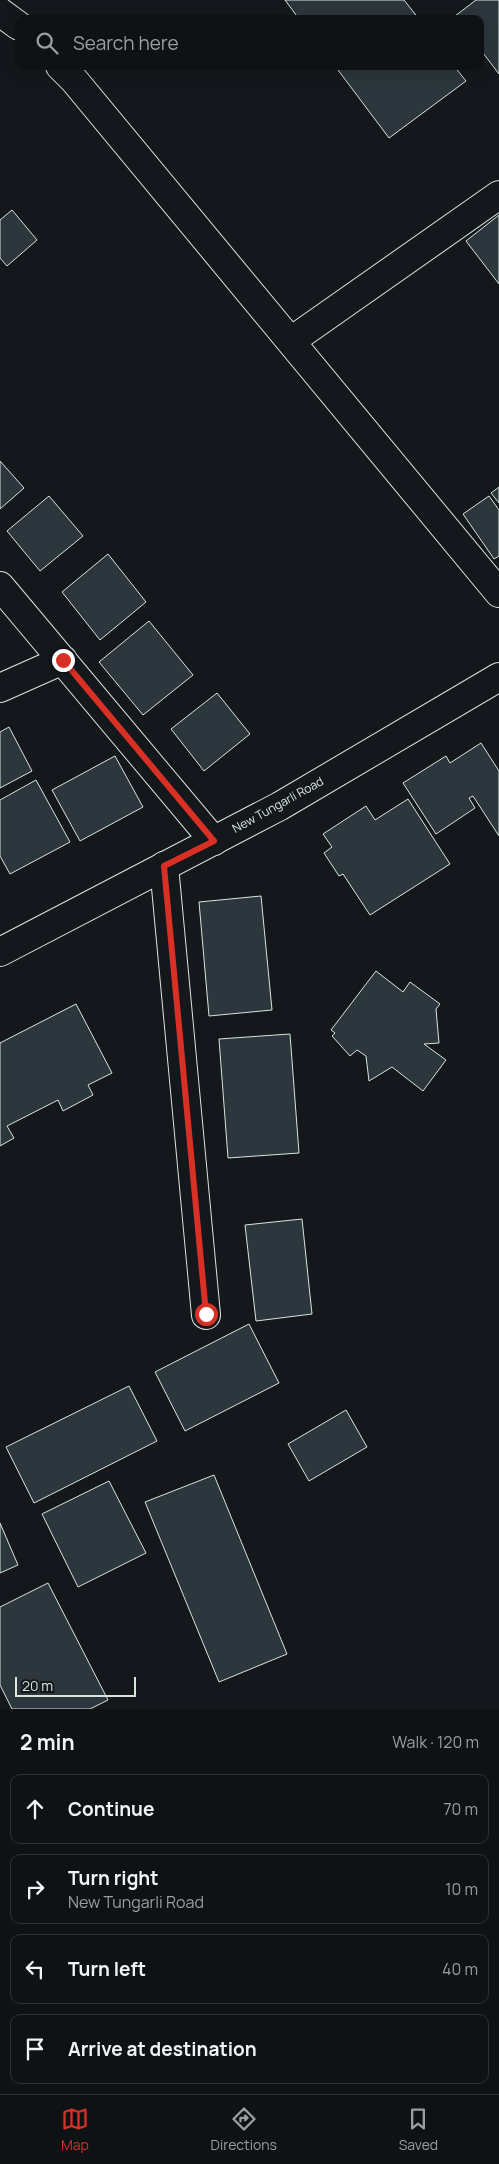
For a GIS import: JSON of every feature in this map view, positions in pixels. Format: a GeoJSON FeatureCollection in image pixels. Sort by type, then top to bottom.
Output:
{"type":"FeatureCollection","features":[{"type":"Feature","properties":{"kind":"street"},"geometry":{"type":"LineString","coordinates":[[0,12],[15,23]]}},
{"type":"Feature","properties":{"kind":"street"},"geometry":{"type":"LineString","coordinates":[[64,70],[499,593]]}},
{"type":"Feature","properties":{"kind":"street"},"geometry":{"type":"LineString","coordinates":[[291,341],[499,194]]}},
{"type":"Feature","properties":{"kind":"street"},"geometry":{"type":"LineString","coordinates":[[0,586],[214,841]]}},
{"type":"Feature","properties":{"kind":"street"},"geometry":{"type":"LineString","coordinates":[[0,688],[63,660]]}},
{"type":"Feature","properties":{"kind":"street","name":"New Tungarli Road"},"geometry":{"type":"LineString","coordinates":[[0,952],[280,806],[499,677]]}},
{"type":"Feature","properties":{"kind":"street"},"geometry":{"type":"LineString","coordinates":[[164,866],[206,1314]]}},
{"type":"Feature","properties":{"kind":"building"},"geometry":{"type":"Polygon","coordinates":[[[285,0],[404,0],[416,15],[296,15],[285,0]]]}},
{"type":"Feature","properties":{"kind":"building"},"geometry":{"type":"Polygon","coordinates":[[[476,0],[499,0],[499,74],[484,54],[484,15],[456,15],[476,0]]]}},
{"type":"Feature","properties":{"kind":"building"},"geometry":{"type":"Polygon","coordinates":[[[338,70],[457,70],[466,81],[389,138],[338,70]]]}},
{"type":"Feature","properties":{"kind":"building"},"geometry":{"type":"Polygon","coordinates":[[[12,210],[37,240],[7,266],[0,258],[0,220],[12,210]]]}},
{"type":"Feature","properties":{"kind":"building"},"geometry":{"type":"Polygon","coordinates":[[[499,215],[499,284],[466,241],[499,215]]]}},
{"type":"Feature","properties":{"kind":"building"},"geometry":{"type":"Polygon","coordinates":[[[0,461],[24,488],[0,509],[0,461]]]}},
{"type":"Feature","properties":{"kind":"building"},"geometry":{"type":"Polygon","coordinates":[[[499,487],[499,503],[491,493],[499,487]]]}},
{"type":"Feature","properties":{"kind":"building"},"geometry":{"type":"Polygon","coordinates":[[[49,496],[83,536],[40,571],[7,531],[49,496]]]}},
{"type":"Feature","properties":{"kind":"building"},"geometry":{"type":"Polygon","coordinates":[[[489,496],[499,510],[499,556],[494,559],[463,514],[489,496]]]}},
{"type":"Feature","properties":{"kind":"building"},"geometry":{"type":"Polygon","coordinates":[[[108,554],[146,602],[100,640],[62,592],[108,554]]]}},
{"type":"Feature","properties":{"kind":"building"},"geometry":{"type":"Polygon","coordinates":[[[149,621],[193,675],[143,715],[99,662],[149,621]]]}},
{"type":"Feature","properties":{"kind":"building"},"geometry":{"type":"Polygon","coordinates":[[[217,693],[250,734],[204,771],[171,729],[217,693]]]}},
{"type":"Feature","properties":{"kind":"building"},"geometry":{"type":"Polygon","coordinates":[[[9,727],[32,771],[0,788],[0,732],[9,727]]]}},
{"type":"Feature","properties":{"kind":"building"},"geometry":{"type":"Polygon","coordinates":[[[481,743],[499,771],[499,836],[473,796],[469,798],[475,808],[436,834],[403,783],[446,756],[450,763],[481,743]]]}},
{"type":"Feature","properties":{"kind":"building"},"geometry":{"type":"Polygon","coordinates":[[[115,756],[143,807],[80,841],[52,790],[115,756]]]}},
{"type":"Feature","properties":{"kind":"building"},"geometry":{"type":"Polygon","coordinates":[[[36,780],[70,842],[10,874],[0,856],[0,800],[36,780]]]}},
{"type":"Feature","properties":{"kind":"building"},"geometry":{"type":"Polygon","coordinates":[[[408,799],[450,864],[370,915],[343,874],[339,876],[324,853],[332,847],[323,834],[366,806],[375,820],[408,799]]]}},
{"type":"Feature","properties":{"kind":"building"},"geometry":{"type":"Polygon","coordinates":[[[261,896],[272,1010],[209,1016],[199,902],[261,896]]]}},
{"type":"Feature","properties":{"kind":"building"},"geometry":{"type":"Polygon","coordinates":[[[376,971],[403,992],[410,982],[440,1004],[436,1009],[439,1043],[424,1044],[446,1060],[423,1091],[392,1067],[369,1081],[366,1056],[357,1050],[350,1056],[332,1036],[335,1033],[331,1030],[376,971]]]}},
{"type":"Feature","properties":{"kind":"building"},"geometry":{"type":"Polygon","coordinates":[[[76,1004],[112,1073],[88,1085],[93,1095],[63,1111],[58,1100],[7,1126],[14,1138],[0,1146],[0,1043],[76,1004]]]}},
{"type":"Feature","properties":{"kind":"building"},"geometry":{"type":"Polygon","coordinates":[[[290,1034],[299,1153],[228,1158],[219,1039],[290,1034]]]}},
{"type":"Feature","properties":{"kind":"building"},"geometry":{"type":"Polygon","coordinates":[[[302,1219],[312,1314],[256,1321],[245,1225],[302,1219]]]}},
{"type":"Feature","properties":{"kind":"building"},"geometry":{"type":"Polygon","coordinates":[[[249,1324],[279,1383],[185,1431],[155,1372],[249,1324]]]}},
{"type":"Feature","properties":{"kind":"building"},"geometry":{"type":"Polygon","coordinates":[[[129,1386],[157,1441],[34,1503],[6,1447],[129,1386]]]}},
{"type":"Feature","properties":{"kind":"building"},"geometry":{"type":"Polygon","coordinates":[[[346,1410],[367,1447],[309,1481],[288,1444],[346,1410]]]}},
{"type":"Feature","properties":{"kind":"building"},"geometry":{"type":"Polygon","coordinates":[[[214,1475],[287,1654],[219,1682],[145,1502],[214,1475]]]}},
{"type":"Feature","properties":{"kind":"building"},"geometry":{"type":"Polygon","coordinates":[[[109,1481],[146,1553],[78,1587],[42,1514],[109,1481]]]}},
{"type":"Feature","properties":{"kind":"building"},"geometry":{"type":"Polygon","coordinates":[[[0,1523],[18,1565],[0,1573],[0,1523]]]}},
{"type":"Feature","properties":{"kind":"building"},"geometry":{"type":"Polygon","coordinates":[[[48,1583],[108,1700],[90,1709],[12,1709],[0,1685],[0,1607],[48,1583]]]}},
{"type":"Feature","properties":{"kind":"route"},"geometry":{"type":"LineString","coordinates":[[63,660],[214,841],[164,866],[206,1314]]}}]}
